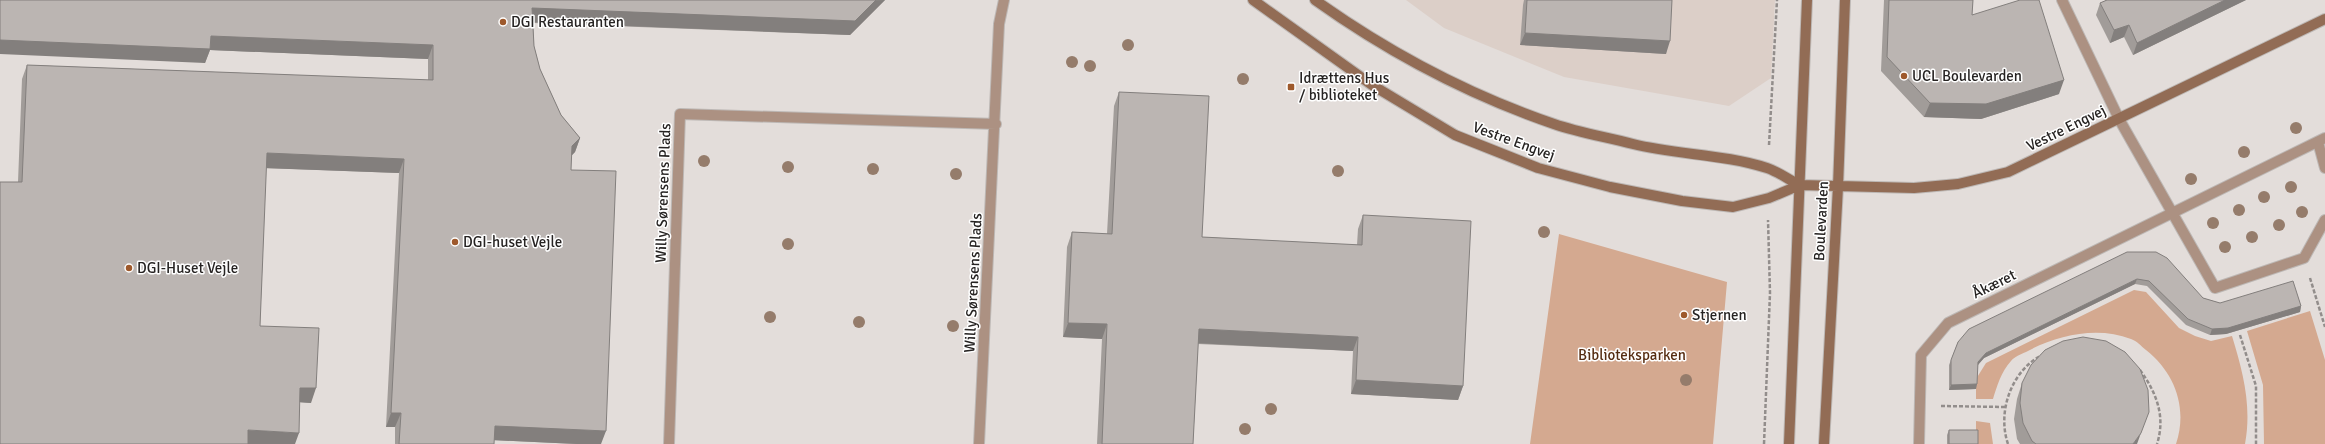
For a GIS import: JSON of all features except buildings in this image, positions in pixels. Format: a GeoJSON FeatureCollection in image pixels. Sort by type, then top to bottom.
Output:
{"type":"FeatureCollection","features":[{"type":"Feature","properties":{"kind":"street","name":"Willy Sørensens Plads"},"geometry":{"type":"LineString","coordinates":[[979,444],[996,124],[999,24],[1004,0]]}},
{"type":"Feature","properties":{"kind":"street","name":"Vestre Engvej"},"geometry":{"type":"LineString","coordinates":[[1253,0],[1372,85],[1455,135],[1538,168],[1610,187],[1682,201],[1734,207],[1769,198],[1800,185]]}},
{"type":"Feature","properties":{"kind":"street","name":"Vestre Engvej"},"geometry":{"type":"LineString","coordinates":[[1316,0],[1342,19],[1390,48],[1478,95],[1555,124],[1646,147],[1738,161],[1768,169],[1800,185],[1838,187],[1914,188],[1943,186],[1958,184],[2008,172],[2325,19]]}},
{"type":"Feature","properties":{"kind":"street","name":"Boulevarden"},"geometry":{"type":"LineString","coordinates":[[1789,444],[1808,0]]}},
{"type":"Feature","properties":{"kind":"street","name":"Boulevarden"},"geometry":{"type":"LineString","coordinates":[[1824,444],[1838,187],[1845,0]]}},
{"type":"Feature","properties":{"kind":"street"},"geometry":{"type":"LineString","coordinates":[[2062,0],[2119,119],[2171,214],[2215,288],[2304,258],[2325,220]]}},
{"type":"Feature","properties":{"kind":"street","name":"Willy Sørensens Plads"},"geometry":{"type":"LineString","coordinates":[[669,444],[680,114],[996,124]]}},
{"type":"Feature","properties":{"kind":"street","name":"Åkæret"},"geometry":{"type":"LineString","coordinates":[[1919,444],[1921,355],[1948,323],[2322,140],[2325,168]]}},
{"type":"Feature","properties":{"kind":"path"},"geometry":{"type":"LineString","coordinates":[[2304,258],[2325,327]]}},
{"type":"Feature","properties":{"kind":"path"},"geometry":{"type":"LineString","coordinates":[[2240,335],[2256,386],[2256,444]]}},
{"type":"Feature","properties":{"kind":"path"},"geometry":{"type":"LineString","coordinates":[[2008,444],[2004,433],[2005,407],[2015,380],[2034,360],[2046,353]]}},
{"type":"Feature","properties":{"kind":"path"},"geometry":{"type":"LineString","coordinates":[[2136,365],[2153,388],[2160,414],[2157,444]]}},
{"type":"Feature","properties":{"kind":"path"},"geometry":{"type":"LineString","coordinates":[[1920,405],[2005,407]]}},
{"type":"Feature","properties":{"kind":"shaded area"},"geometry":{"type":"Polygon","coordinates":[[[1406,0],[1775,0],[1771,78],[1729,106],[1564,77],[1444,28],[1406,0]]]}},
{"type":"Feature","properties":{"kind":"green space","name":"Biblioteksparken"},"geometry":{"type":"Polygon","coordinates":[[[1559,234],[1727,282],[1713,444],[1530,444],[1559,234]]]}},
{"type":"Feature","properties":{"kind":"green space"},"geometry":{"type":"Polygon","coordinates":[[[2134,290],[2146,292],[2179,328],[2195,336],[2211,341],[2232,336],[2243,376],[2247,403],[2247,430],[2245,444],[2176,444],[2180,417],[2176,392],[2171,380],[2165,369],[2139,344],[2133,340],[2118,335],[2105,333],[2077,334],[2038,346],[2011,361],[2002,374],[1993,399],[1976,399],[1976,379],[1986,363],[2134,290]]]}},
{"type":"Feature","properties":{"kind":"green space"},"geometry":{"type":"Polygon","coordinates":[[[2310,311],[2325,360],[2325,444],[2264,444],[2263,385],[2247,331],[2310,311]]]}},
{"type":"Feature","properties":{"kind":"green space"},"geometry":{"type":"Polygon","coordinates":[[[1976,421],[1990,423],[1993,444],[1976,444],[1976,421]]]}},
{"type":"Feature","properties":{"kind":"place","name":"DGI Restauranten"},"geometry":{"type":"Point","coordinates":[503,22]}},
{"type":"Feature","properties":{"kind":"place","name":"UCL Boulevarden"},"geometry":{"type":"Point","coordinates":[1904,76]}},
{"type":"Feature","properties":{"kind":"place","name":"Idrættens Hus / biblioteket"},"geometry":{"type":"Point","coordinates":[1291,87]}},
{"type":"Feature","properties":{"kind":"place","name":"DGI-huset Vejle"},"geometry":{"type":"Point","coordinates":[455,242]}},
{"type":"Feature","properties":{"kind":"place","name":"DGI-Huset Vejle"},"geometry":{"type":"Point","coordinates":[129,268]}},
{"type":"Feature","properties":{"kind":"place","name":"Stjernen"},"geometry":{"type":"Point","coordinates":[1684,315]}}]}
